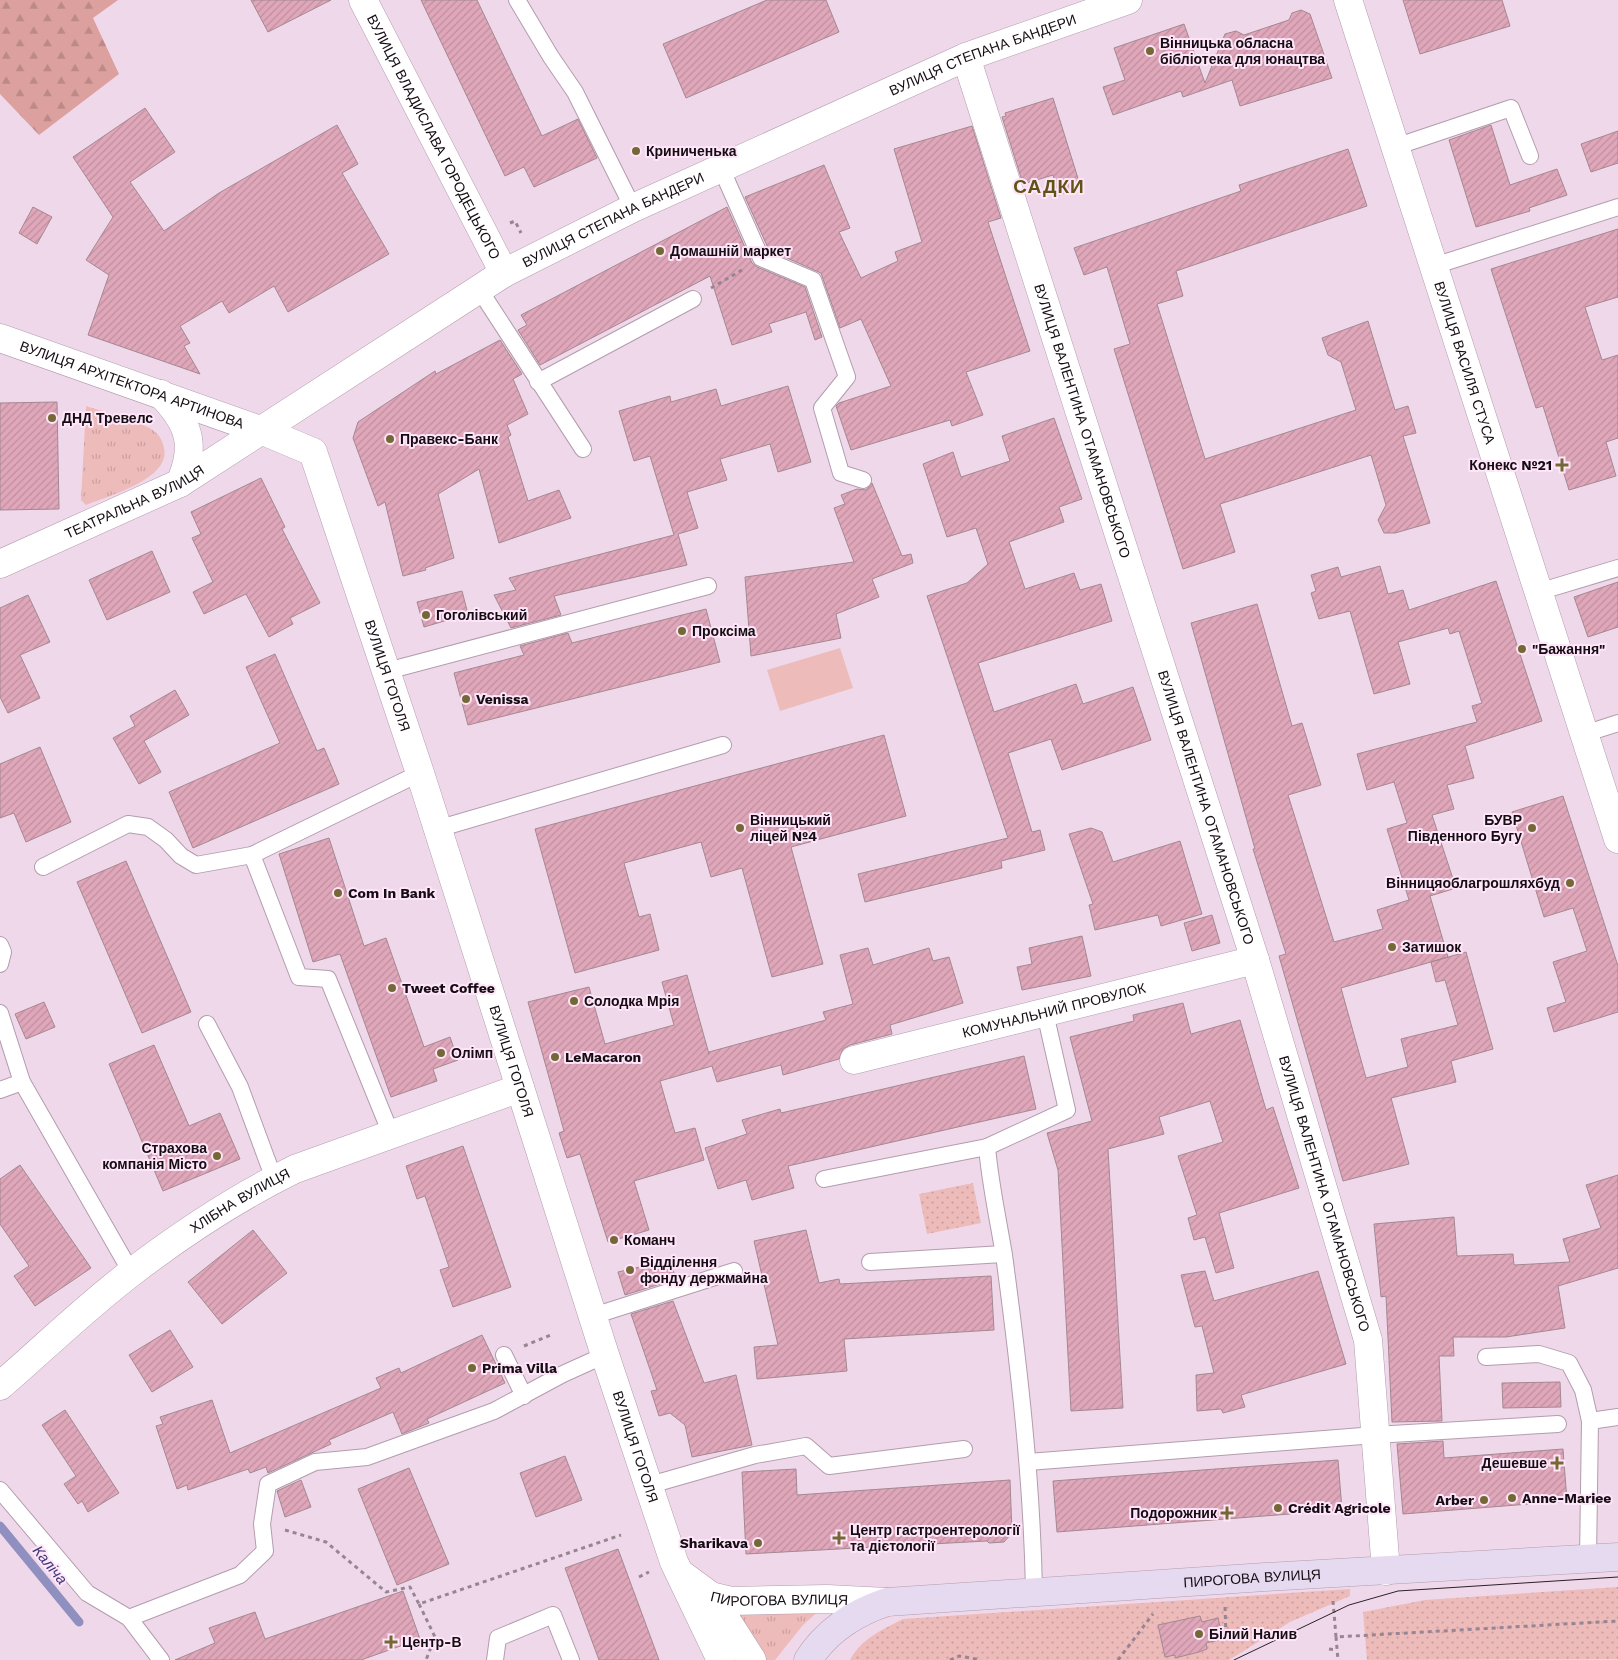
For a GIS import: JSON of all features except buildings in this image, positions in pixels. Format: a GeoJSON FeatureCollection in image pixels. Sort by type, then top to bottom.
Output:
{"type":"FeatureCollection","features":[{"type":"Feature","properties":{"kind":"main road","name":"ПИРОГОВА ВУЛИЦЯ"},"geometry":{"type":"LineString","coordinates":[[808,1660],[826,1637],[845,1620],[866,1609],[887,1602],[1618,1557]]}},
{"type":"Feature","properties":{"kind":"street","name":"ВУЛИЦЯ ВЛАДИСЛАВА ГОРОДЕЦЬКОГО"},"geometry":{"type":"LineString","coordinates":[[363,0],[504,273]]}},
{"type":"Feature","properties":{"kind":"street","name":"ВУЛИЦЯ ВАСИЛЯ СТУСА"},"geometry":{"type":"LineString","coordinates":[[1348,0],[1618,839]]}},
{"type":"Feature","properties":{"kind":"street","name":"ВУЛИЦЯ СТЕПАНА БАНДЕРИ"},"geometry":{"type":"LineString","coordinates":[[263,431],[504,273],[633,208],[966,57],[1122,1]]}},
{"type":"Feature","properties":{"kind":"street","name":"ВУЛИЦЯ ВАЛЕНТИНА ОТАМАНОВСЬКОГО"},"geometry":{"type":"LineString","coordinates":[[966,57],[1255,960],[1368,1340],[1386,1571]]}},
{"type":"Feature","properties":{"kind":"street","name":"ВУЛИЦЯ АРХІТЕКТОРА АРТИНОВА"},"geometry":{"type":"LineString","coordinates":[[0,338],[263,431]]}},
{"type":"Feature","properties":{"kind":"street"},"geometry":{"type":"LineString","coordinates":[[161,394],[176,410],[187,434],[190,457],[180,483]]}},
{"type":"Feature","properties":{"kind":"street","name":"ТЕАТРАЛЬНА ВУЛИЦЯ"},"geometry":{"type":"LineString","coordinates":[[0,564],[180,483],[263,431]]}},
{"type":"Feature","properties":{"kind":"street","name":"ВУЛИЦЯ ГОГОЛЯ"},"geometry":{"type":"LineString","coordinates":[[263,431],[313,452],[387,671],[605,1355],[650,1484],[674,1562],[721,1660]]}},
{"type":"Feature","properties":{"kind":"street","name":"КОМУНАЛЬНИЙ ПРОВУЛОК"},"geometry":{"type":"LineString","coordinates":[[854,1060],[1255,960]]}},
{"type":"Feature","properties":{"kind":"street","name":"ХЛІБНА ВУЛИЦЯ"},"geometry":{"type":"LineString","coordinates":[[0,1386],[131,1272],[185,1234],[274,1179],[295,1169],[520,1088]]}},
{"type":"Feature","properties":{"kind":"street","name":"ПИРОГОВА ВУЛИЦЯ"},"geometry":{"type":"LineString","coordinates":[[680,1573],[711,1596],[732,1601],[827,1599],[887,1602]]}},
{"type":"Feature","properties":{"kind":"street"},"geometry":{"type":"LineString","coordinates":[[711,1596],[752,1660]]}},
{"type":"Feature","properties":{"kind":"lane"},"geometry":{"type":"LineString","coordinates":[[517,0],[551,57],[575,92],[633,208]]}},
{"type":"Feature","properties":{"kind":"lane"},"geometry":{"type":"LineString","coordinates":[[1395,146],[1511,108],[1530,156]]}},
{"type":"Feature","properties":{"kind":"lane"},"geometry":{"type":"LineString","coordinates":[[721,168],[761,258],[813,280],[847,377],[822,408],[841,473],[864,480]]}},
{"type":"Feature","properties":{"kind":"lane"},"geometry":{"type":"LineString","coordinates":[[1434,266],[1618,207]]}},
{"type":"Feature","properties":{"kind":"lane"},"geometry":{"type":"LineString","coordinates":[[480,289],[538,382],[583,449]]}},
{"type":"Feature","properties":{"kind":"lane"},"geometry":{"type":"LineString","coordinates":[[538,382],[693,299]]}},
{"type":"Feature","properties":{"kind":"lane"},"geometry":{"type":"LineString","coordinates":[[1538,592],[1618,568]]}},
{"type":"Feature","properties":{"kind":"lane"},"geometry":{"type":"LineString","coordinates":[[387,671],[708,586]]}},
{"type":"Feature","properties":{"kind":"lane"},"geometry":{"type":"LineString","coordinates":[[1584,734],[1618,723]]}},
{"type":"Feature","properties":{"kind":"lane"},"geometry":{"type":"LineString","coordinates":[[436,829],[723,745]]}},
{"type":"Feature","properties":{"kind":"lane"},"geometry":{"type":"LineString","coordinates":[[43,867],[128,824],[148,827],[166,840],[181,856],[196,865],[252,855],[420,773]]}},
{"type":"Feature","properties":{"kind":"lane"},"geometry":{"type":"LineString","coordinates":[[252,855],[300,977],[328,979],[391,1134]]}},
{"type":"Feature","properties":{"kind":"lane"},"geometry":{"type":"LineString","coordinates":[[0,945],[3,952],[0,964]]}},
{"type":"Feature","properties":{"kind":"lane"},"geometry":{"type":"LineString","coordinates":[[824,1179],[987,1146],[1067,1110],[1045,1012]]}},
{"type":"Feature","properties":{"kind":"lane"},"geometry":{"type":"LineString","coordinates":[[0,1013],[22,1082],[131,1272]]}},
{"type":"Feature","properties":{"kind":"lane"},"geometry":{"type":"LineString","coordinates":[[207,1024],[240,1087],[274,1179]]}},
{"type":"Feature","properties":{"kind":"lane"},"geometry":{"type":"LineString","coordinates":[[0,1090],[22,1082]]}},
{"type":"Feature","properties":{"kind":"lane"},"geometry":{"type":"LineString","coordinates":[[987,1146],[990,1183],[1003,1254],[1028,1462],[1034,1592]]}},
{"type":"Feature","properties":{"kind":"lane"},"geometry":{"type":"LineString","coordinates":[[870,1262],[1003,1254]]}},
{"type":"Feature","properties":{"kind":"lane"},"geometry":{"type":"LineString","coordinates":[[593,1316],[734,1271]]}},
{"type":"Feature","properties":{"kind":"lane"},"geometry":{"type":"LineString","coordinates":[[504,1354],[524,1396]]}},
{"type":"Feature","properties":{"kind":"lane"},"geometry":{"type":"LineString","coordinates":[[1486,1357],[1539,1354],[1569,1363],[1583,1390],[1590,1421],[1588,1559]]}},
{"type":"Feature","properties":{"kind":"lane"},"geometry":{"type":"LineString","coordinates":[[129,1618],[240,1575],[264,1551],[262,1524],[268,1484],[316,1462],[367,1458],[494,1412],[605,1355]]}},
{"type":"Feature","properties":{"kind":"lane"},"geometry":{"type":"LineString","coordinates":[[1590,1421],[1618,1417]]}},
{"type":"Feature","properties":{"kind":"lane"},"geometry":{"type":"LineString","coordinates":[[1028,1462],[1375,1435],[1558,1424]]}},
{"type":"Feature","properties":{"kind":"lane"},"geometry":{"type":"LineString","coordinates":[[650,1484],[755,1456],[806,1446],[829,1466],[964,1449]]}},
{"type":"Feature","properties":{"kind":"lane"},"geometry":{"type":"LineString","coordinates":[[0,1490],[86,1593],[129,1618],[160,1660]]}},
{"type":"Feature","properties":{"kind":"lane"},"geometry":{"type":"LineString","coordinates":[[495,1660],[498,1638],[552,1615],[571,1660]]}},
{"type":"Feature","properties":{"kind":"path"},"geometry":{"type":"LineString","coordinates":[[693,299],[761,258]]}},
{"type":"Feature","properties":{"kind":"path"},"geometry":{"type":"LineString","coordinates":[[532,1342],[551,1335]]}},
{"type":"Feature","properties":{"kind":"path"},"geometry":{"type":"LineString","coordinates":[[262,1524],[326,1542],[386,1592],[410,1587],[435,1636],[426,1660]]}},
{"type":"Feature","properties":{"kind":"path"},"geometry":{"type":"LineString","coordinates":[[419,1604],[621,1535]]}},
{"type":"Feature","properties":{"kind":"path"},"geometry":{"type":"LineString","coordinates":[[1332,1599],[1338,1660]]}},
{"type":"Feature","properties":{"kind":"path"},"geometry":{"type":"LineString","coordinates":[[1216,1608],[1234,1606]]}},
{"type":"Feature","properties":{"kind":"path"},"geometry":{"type":"LineString","coordinates":[[1224,1607],[1226,1636]]}},
{"type":"Feature","properties":{"kind":"path"},"geometry":{"type":"LineString","coordinates":[[1118,1660],[1152,1614],[1161,1613]]}},
{"type":"Feature","properties":{"kind":"path"},"geometry":{"type":"LineString","coordinates":[[1336,1637],[1618,1621]]}},
{"type":"Feature","properties":{"kind":"path"},"geometry":{"type":"LineString","coordinates":[[1329,1649],[1337,1650]]}},
{"type":"Feature","properties":{"kind":"path"},"geometry":{"type":"LineString","coordinates":[[950,1660],[959,1656],[981,1660]]}},
{"type":"Feature","properties":{"kind":"green space"},"geometry":{"type":"Polygon","coordinates":[[[0,0],[118,0],[93,18],[119,74],[39,135],[0,94],[0,0]]]}},
{"type":"Feature","properties":{"kind":"green space"},"geometry":{"type":"Polygon","coordinates":[[[86,406],[129,419],[154,431],[161,439],[164,448],[164,459],[158,469],[136,485],[86,505],[81,500],[86,406]]]}},
{"type":"Feature","properties":{"kind":"green space"},"geometry":{"type":"Polygon","coordinates":[[[840,648],[853,688],[780,711],[767,670],[840,648]]]}},
{"type":"Feature","properties":{"kind":"green space"},"geometry":{"type":"Polygon","coordinates":[[[973,1183],[981,1223],[927,1234],[919,1194],[973,1183]]]}},
{"type":"Feature","properties":{"kind":"green space"},"geometry":{"type":"Polygon","coordinates":[[[1618,1587],[1618,1659],[1367,1660],[1363,1612],[1425,1600],[1618,1587]]]}},
{"type":"Feature","properties":{"kind":"green space"},"geometry":{"type":"Polygon","coordinates":[[[1350,1589],[1350,1596],[1290,1622],[1229,1660],[850,1660],[867,1640],[903,1619],[1350,1589]]]}},
{"type":"Feature","properties":{"kind":"green space"},"geometry":{"type":"Polygon","coordinates":[[[823,1607],[803,1625],[775,1660],[761,1660],[734,1612],[823,1607]]]}},
{"type":"Feature","properties":{"kind":"waterway","name":"Каліча"},"geometry":{"type":"LineString","coordinates":[[0,1526],[79,1622]]}},
{"type":"Feature","properties":{"kind":"tram line"},"geometry":{"type":"LineString","coordinates":[[1234,1660],[1349,1605],[1398,1591],[1618,1577]]}},
{"type":"Feature","properties":{"kind":"place","name":"Вінницька обласна бібліотека для юнацтва"},"geometry":{"type":"Point","coordinates":[1150,51]}},
{"type":"Feature","properties":{"kind":"place","name":"Криниченька"},"geometry":{"type":"Point","coordinates":[636,151]}},
{"type":"Feature","properties":{"kind":"place","name":"Домашній маркет"},"geometry":{"type":"Point","coordinates":[660,251]}},
{"type":"Feature","properties":{"kind":"place","name":"ДНД Тревелс"},"geometry":{"type":"Point","coordinates":[52,418]}},
{"type":"Feature","properties":{"kind":"place","name":"Правекс-Банк"},"geometry":{"type":"Point","coordinates":[390,439]}},
{"type":"Feature","properties":{"kind":"place","name":"Конекс №21"},"geometry":{"type":"Point","coordinates":[1562,465]}},
{"type":"Feature","properties":{"kind":"place","name":"Гоголівський"},"geometry":{"type":"Point","coordinates":[426,615]}},
{"type":"Feature","properties":{"kind":"place","name":"Проксіма"},"geometry":{"type":"Point","coordinates":[682,631]}},
{"type":"Feature","properties":{"kind":"place","name":"\"Бажання\""},"geometry":{"type":"Point","coordinates":[1522,649]}},
{"type":"Feature","properties":{"kind":"place","name":"Venissa"},"geometry":{"type":"Point","coordinates":[466,699]}},
{"type":"Feature","properties":{"kind":"place","name":"Вінницький ліцей №4"},"geometry":{"type":"Point","coordinates":[740,828]}},
{"type":"Feature","properties":{"kind":"place","name":"БУВР Південного Бугу"},"geometry":{"type":"Point","coordinates":[1532,828]}},
{"type":"Feature","properties":{"kind":"place","name":"Вінницяоблагрошляхбуд"},"geometry":{"type":"Point","coordinates":[1570,883]}},
{"type":"Feature","properties":{"kind":"place","name":"Com In Bank"},"geometry":{"type":"Point","coordinates":[338,893]}},
{"type":"Feature","properties":{"kind":"place","name":"Затишок"},"geometry":{"type":"Point","coordinates":[1392,947]}},
{"type":"Feature","properties":{"kind":"place","name":"Tweet Coffee"},"geometry":{"type":"Point","coordinates":[392,988]}},
{"type":"Feature","properties":{"kind":"place","name":"Солодка Мрія"},"geometry":{"type":"Point","coordinates":[574,1001]}},
{"type":"Feature","properties":{"kind":"place","name":"Олімп"},"geometry":{"type":"Point","coordinates":[441,1053]}},
{"type":"Feature","properties":{"kind":"place","name":"LeMacaron"},"geometry":{"type":"Point","coordinates":[555,1057]}},
{"type":"Feature","properties":{"kind":"place","name":"Страхова компанія Місто"},"geometry":{"type":"Point","coordinates":[217,1156]}},
{"type":"Feature","properties":{"kind":"place","name":"Команч"},"geometry":{"type":"Point","coordinates":[614,1240]}},
{"type":"Feature","properties":{"kind":"place","name":"Відділення фонду держмайна"},"geometry":{"type":"Point","coordinates":[630,1270]}},
{"type":"Feature","properties":{"kind":"place","name":"Prima Villa"},"geometry":{"type":"Point","coordinates":[472,1368]}},
{"type":"Feature","properties":{"kind":"place","name":"Дешевше"},"geometry":{"type":"Point","coordinates":[1557,1463]}},
{"type":"Feature","properties":{"kind":"place","name":"Anne-Mariee"},"geometry":{"type":"Point","coordinates":[1512,1498]}},
{"type":"Feature","properties":{"kind":"place","name":"Arber"},"geometry":{"type":"Point","coordinates":[1484,1500]}},
{"type":"Feature","properties":{"kind":"place","name":"Crédit Agricole"},"geometry":{"type":"Point","coordinates":[1278,1508]}},
{"type":"Feature","properties":{"kind":"place","name":"Подорожник"},"geometry":{"type":"Point","coordinates":[1227,1513]}},
{"type":"Feature","properties":{"kind":"place","name":"Центр гастроентерології та дієтології"},"geometry":{"type":"Point","coordinates":[839,1538]}},
{"type":"Feature","properties":{"kind":"place","name":"Sharikava"},"geometry":{"type":"Point","coordinates":[758,1543]}},
{"type":"Feature","properties":{"kind":"place","name":"Білий Налив"},"geometry":{"type":"Point","coordinates":[1199,1634]}},
{"type":"Feature","properties":{"kind":"place","name":"Центр-В"},"geometry":{"type":"Point","coordinates":[391,1642]}},
{"type":"Feature","properties":{"kind":"district","name":"САДКИ"},"geometry":{"type":"Point","coordinates":[1049,186]}}]}
